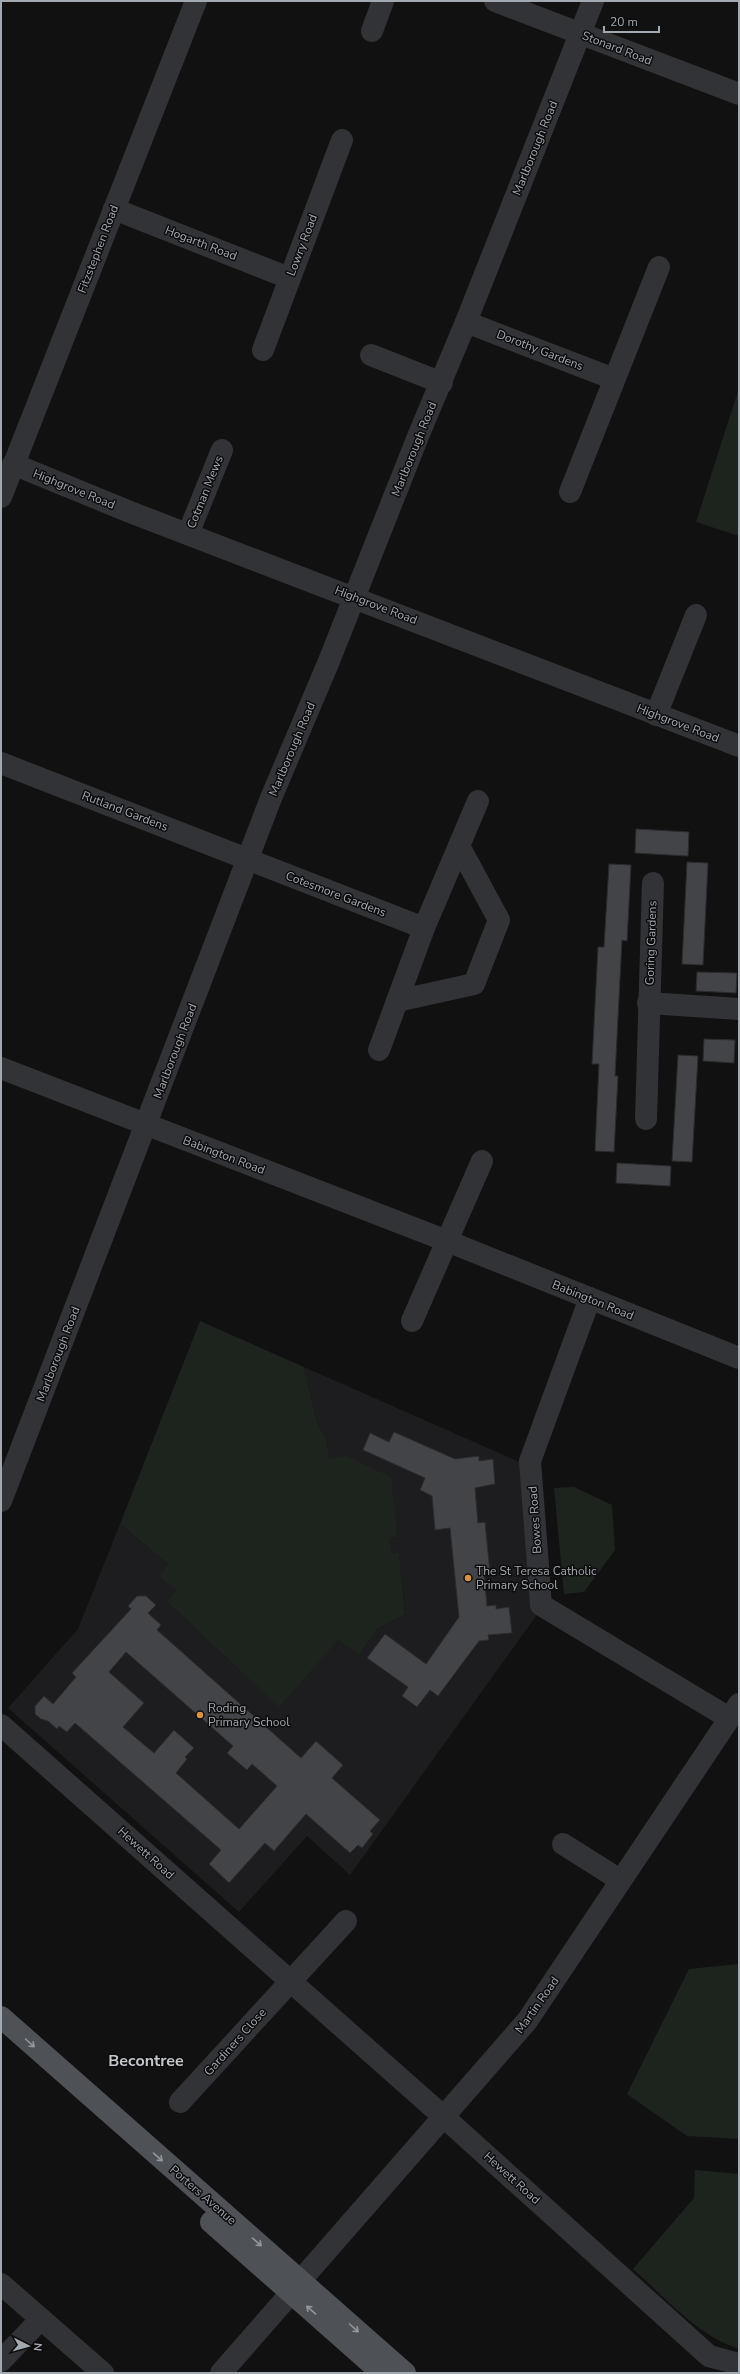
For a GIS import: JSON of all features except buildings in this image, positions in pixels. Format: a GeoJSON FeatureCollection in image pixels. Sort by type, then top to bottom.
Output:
{"type":"FeatureCollection","features":[{"type":"Feature","properties":{"kind":"main road","name":"Porters Avenue"},"geometry":{"type":"LineString","coordinates":[[1,2017],[146,2146],[296,2287],[382,2373]]}},
{"type":"Feature","properties":{"kind":"main road","name":"Porters Avenue"},"geometry":{"type":"LineString","coordinates":[[1,2037],[296,2287],[405,2373]]}},
{"type":"Feature","properties":{"kind":"street","name":"Fitzstephen Road"},"geometry":{"type":"LineString","coordinates":[[1,497],[196,1]]}},
{"type":"Feature","properties":{"kind":"street"},"geometry":{"type":"LineString","coordinates":[[372,30],[383,1]]}},
{"type":"Feature","properties":{"kind":"street","name":"Stonard Road"},"geometry":{"type":"LineString","coordinates":[[495,1],[739,94]]}},
{"type":"Feature","properties":{"kind":"street","name":"Marlborough Road"},"geometry":{"type":"LineString","coordinates":[[1,1501],[248,859],[355,597],[419,434],[442,383],[593,1]]}},
{"type":"Feature","properties":{"kind":"street","name":"Lowry Road"},"geometry":{"type":"LineString","coordinates":[[262,350],[342,140]]}},
{"type":"Feature","properties":{"kind":"street","name":"Hogarth Road"},"geometry":{"type":"LineString","coordinates":[[114,209],[289,278]]}},
{"type":"Feature","properties":{"kind":"street"},"geometry":{"type":"LineString","coordinates":[[570,492],[659,267]]}},
{"type":"Feature","properties":{"kind":"street","name":"Dorothy Gardens"},"geometry":{"type":"LineString","coordinates":[[466,322],[614,379]]}},
{"type":"Feature","properties":{"kind":"street"},"geometry":{"type":"LineString","coordinates":[[370,356],[442,383]]}},
{"type":"Feature","properties":{"kind":"street","name":"Cotman Mews"},"geometry":{"type":"LineString","coordinates":[[188,534],[222,450]]}},
{"type":"Feature","properties":{"kind":"street","name":"Highgrove Road"},"geometry":{"type":"LineString","coordinates":[[14,464],[188,534],[739,746]]}},
{"type":"Feature","properties":{"kind":"street"},"geometry":{"type":"LineString","coordinates":[[656,714],[696,615]]}},
{"type":"Feature","properties":{"kind":"street","name":"Rutland Gardens"},"geometry":{"type":"LineString","coordinates":[[1,763],[248,859]]}},
{"type":"Feature","properties":{"kind":"street"},"geometry":{"type":"LineString","coordinates":[[378,1050],[424,928],[478,801]]}},
{"type":"Feature","properties":{"kind":"street"},"geometry":{"type":"LineString","coordinates":[[397,1001],[474,984],[499,920],[459,846]]}},
{"type":"Feature","properties":{"kind":"street","name":"Cotesmore Gardens"},"geometry":{"type":"LineString","coordinates":[[248,859],[424,928]]}},
{"type":"Feature","properties":{"kind":"street","name":"Goring Gardens"},"geometry":{"type":"LineString","coordinates":[[646,1119],[648,1003],[653,883]]}},
{"type":"Feature","properties":{"kind":"street","name":"Goring Gardens"},"geometry":{"type":"LineString","coordinates":[[648,1003],[739,1009]]}},
{"type":"Feature","properties":{"kind":"street","name":"Babington Road"},"geometry":{"type":"LineString","coordinates":[[1,1068],[447,1241],[739,1358]]}},
{"type":"Feature","properties":{"kind":"street"},"geometry":{"type":"LineString","coordinates":[[412,1321],[482,1161]]}},
{"type":"Feature","properties":{"kind":"street","name":"Bowes Road"},"geometry":{"type":"LineString","coordinates":[[590,1298],[530,1461],[541,1605],[734,1711]]}},
{"type":"Feature","properties":{"kind":"street","name":"Martin Road"},"geometry":{"type":"LineString","coordinates":[[222,2373],[445,2118],[527,2021],[734,1711]]}},
{"type":"Feature","properties":{"kind":"street","name":"Hewett Road"},"geometry":{"type":"LineString","coordinates":[[1,1725],[445,2118],[709,2356],[739,2364]]}},
{"type":"Feature","properties":{"kind":"street"},"geometry":{"type":"LineString","coordinates":[[563,1844],[620,1880]]}},
{"type":"Feature","properties":{"kind":"street"},"geometry":{"type":"LineString","coordinates":[[290,1981],[346,1921]]}},
{"type":"Feature","properties":{"kind":"street","name":"Gardiners Close"},"geometry":{"type":"LineString","coordinates":[[180,2102],[290,1981]]}},
{"type":"Feature","properties":{"kind":"street"},"geometry":{"type":"LineString","coordinates":[[1,2284],[103,2373]]}},
{"type":"Feature","properties":{"kind":"street"},"geometry":{"type":"LineString","coordinates":[[1,2361],[41,2319]]}},
{"type":"Feature","properties":{"kind":"shaded area"},"geometry":{"type":"Polygon","coordinates":[[[739,388],[739,536],[696,522],[739,388]]]}},
{"type":"Feature","properties":{"kind":"shaded area"},"geometry":{"type":"Polygon","coordinates":[[[200,1321],[304,1367],[317,1423],[325,1436],[330,1459],[346,1456],[391,1477],[397,1537],[390,1538],[392,1554],[399,1553],[405,1614],[377,1629],[359,1655],[338,1640],[279,1707],[167,1601],[176,1590],[160,1576],[168,1564],[120,1524],[200,1321]]]}},
{"type":"Feature","properties":{"kind":"shaded area"},"geometry":{"type":"Polygon","coordinates":[[[304,1367],[524,1464],[541,1609],[350,1875],[307,1836],[239,1912],[8,1708],[78,1629],[120,1524],[168,1564],[176,1590],[167,1601],[338,1640],[359,1655],[377,1629],[405,1614],[399,1554],[392,1554],[390,1538],[397,1537],[330,1459],[325,1436],[317,1423],[304,1367]]]}},
{"type":"Feature","properties":{"kind":"shaded area"},"geometry":{"type":"Polygon","coordinates":[[[574,1487],[612,1505],[615,1550],[584,1592],[564,1594],[554,1488],[574,1487]]]}},
{"type":"Feature","properties":{"kind":"shaded area"},"geometry":{"type":"Polygon","coordinates":[[[739,1964],[739,2139],[687,2136],[627,2094],[689,1969],[739,1964]]]}},
{"type":"Feature","properties":{"kind":"shaded area"},"geometry":{"type":"Polygon","coordinates":[[[695,2170],[739,2174],[739,2349],[724,2343],[696,2325],[633,2269],[694,2198],[695,2170]]]}},
{"type":"Feature","properties":{"kind":"place","name":"The St Teresa Catholic Primary School"},"geometry":{"type":"Point","coordinates":[468,1578]}},
{"type":"Feature","properties":{"kind":"place","name":"Roding Primary School"},"geometry":{"type":"Point","coordinates":[200,1715]}},
{"type":"Feature","properties":{"kind":"district","name":"Becontree"},"geometry":{"type":"Point","coordinates":[146,2060]}}]}
